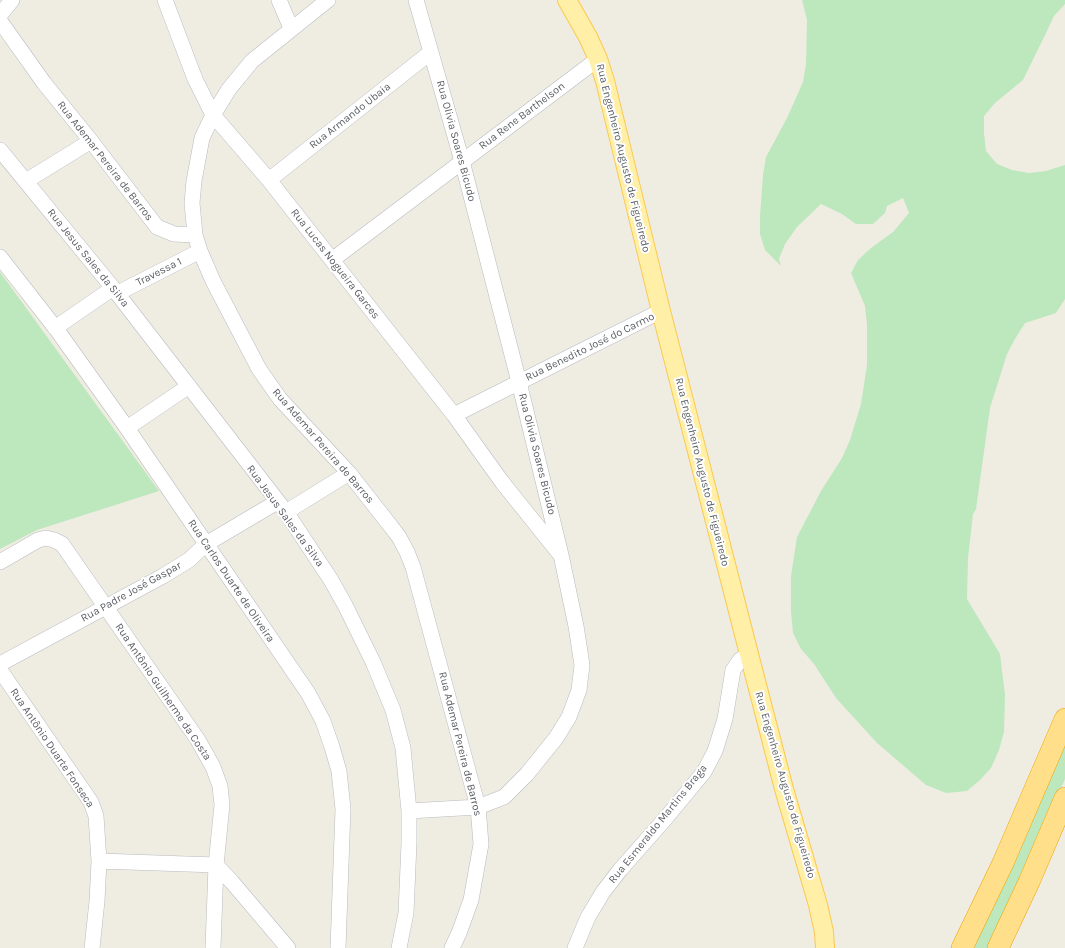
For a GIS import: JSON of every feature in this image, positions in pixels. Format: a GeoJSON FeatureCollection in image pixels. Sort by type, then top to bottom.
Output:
{"type":"FeatureCollection","features":[{"type":"Feature","properties":{"kind":"highway"},"geometry":{"type":"LineString","coordinates":[[962,948],[1003,863],[1065,719]]}},
{"type":"Feature","properties":{"kind":"highway"},"geometry":{"type":"LineString","coordinates":[[998,948],[1029,882],[1065,798]]}},
{"type":"Feature","properties":{"kind":"main road","name":"Rua Engenheiro Augusto de Figueiredo"},"geometry":{"type":"LineString","coordinates":[[567,0],[588,37],[598,59],[605,81],[661,311],[748,654],[784,789],[818,905],[826,948]]}},
{"type":"Feature","properties":{"kind":"street"},"geometry":{"type":"LineString","coordinates":[[0,15],[12,0]]}},
{"type":"Feature","properties":{"kind":"street","name":"Rua Lucas Nogueira Garces"},"geometry":{"type":"LineString","coordinates":[[165,0],[195,79],[213,115],[269,180],[454,415],[502,482],[561,555]]}},
{"type":"Feature","properties":{"kind":"street"},"geometry":{"type":"LineString","coordinates":[[279,0],[291,28]]}},
{"type":"Feature","properties":{"kind":"street"},"geometry":{"type":"LineString","coordinates":[[195,235],[192,203],[194,181],[202,138],[213,115],[229,89],[252,61],[291,28],[328,0]]}},
{"type":"Feature","properties":{"kind":"street","name":"Rua Olivia Soares Bicudo"},"geometry":{"type":"LineString","coordinates":[[409,811],[478,807],[504,797],[527,774],[556,738],[569,717],[579,690],[582,665],[580,647],[561,555],[519,382],[462,161],[416,0]]}},
{"type":"Feature","properties":{"kind":"street","name":"Rua Ademar Pereira de Barros"},"geometry":{"type":"LineString","coordinates":[[0,21],[44,83],[157,227],[174,234],[195,235],[200,251],[220,295],[259,369],[280,399],[350,473],[399,537],[407,552],[414,567],[478,807],[482,844],[471,900],[452,948]]}},
{"type":"Feature","properties":{"kind":"street","name":"Rua Armando Ubaia"},"geometry":{"type":"LineString","coordinates":[[269,180],[431,52]]}},
{"type":"Feature","properties":{"kind":"street","name":"Rua Rene Barthelson"},"geometry":{"type":"LineString","coordinates":[[332,260],[598,59]]}},
{"type":"Feature","properties":{"kind":"street"},"geometry":{"type":"LineString","coordinates":[[26,181],[91,141]]}},
{"type":"Feature","properties":{"kind":"street","name":"Rua Jesus Sales da Silva"},"geometry":{"type":"LineString","coordinates":[[0,150],[115,290],[281,507],[331,580],[345,605],[373,662],[393,710],[403,748],[409,811],[408,880],[406,913],[399,948]]}},
{"type":"Feature","properties":{"kind":"street","name":"Travessa 1"},"geometry":{"type":"LineString","coordinates":[[55,328],[115,290],[200,251]]}},
{"type":"Feature","properties":{"kind":"street","name":"Rua Carlos Duarte de Oliveira"},"geometry":{"type":"LineString","coordinates":[[0,257],[55,328],[127,428],[308,693],[323,721],[339,771],[344,809],[338,948]]}},
{"type":"Feature","properties":{"kind":"street","name":"Rua Benedito José do Carmo"},"geometry":{"type":"LineString","coordinates":[[454,415],[661,311]]}},
{"type":"Feature","properties":{"kind":"street"},"geometry":{"type":"LineString","coordinates":[[127,428],[189,386]]}},
{"type":"Feature","properties":{"kind":"street","name":"Rua Padre José Gaspar"},"geometry":{"type":"LineString","coordinates":[[0,664],[163,576],[189,560],[206,544],[350,473]]}},
{"type":"Feature","properties":{"kind":"street"},"geometry":{"type":"LineString","coordinates":[[528,515],[551,512]]}},
{"type":"Feature","properties":{"kind":"street","name":"Rua Antônio Guilherme da Costa"},"geometry":{"type":"LineString","coordinates":[[0,562],[38,540],[46,538],[62,544],[198,740],[213,767],[220,786],[222,805],[216,865],[213,948]]}},
{"type":"Feature","properties":{"kind":"street","name":"Rua Esmeraldo Martins Braga"},"geometry":{"type":"LineString","coordinates":[[575,948],[588,917],[603,892],[704,772],[715,751],[725,720],[733,670],[740,660],[748,654]]}},
{"type":"Feature","properties":{"kind":"street","name":"Rua Antônio Duarte Fonseca"},"geometry":{"type":"LineString","coordinates":[[0,670],[91,802],[96,816],[99,861],[97,901],[92,948]]}},
{"type":"Feature","properties":{"kind":"street"},"geometry":{"type":"LineString","coordinates":[[99,861],[216,865],[288,948]]}},
{"type":"Feature","properties":{"kind":"green space"},"geometry":{"type":"Polygon","coordinates":[[[802,0],[1065,0],[1065,4],[1054,16],[1023,80],[995,103],[984,116],[986,151],[997,164],[1012,170],[1029,173],[1046,171],[1065,165],[1065,299],[1056,313],[1025,323],[1007,354],[990,408],[976,509],[973,514],[968,558],[967,599],[1000,654],[1005,695],[1004,732],[999,750],[991,768],[967,791],[946,793],[926,785],[877,743],[836,698],[814,664],[801,649],[793,633],[791,612],[791,576],[797,537],[821,491],[842,458],[850,440],[861,404],[867,365],[867,324],[865,306],[851,273],[858,260],[871,248],[893,232],[909,213],[903,198],[887,206],[885,213],[873,224],[856,224],[842,214],[821,204],[797,227],[785,244],[779,259],[781,266],[765,250],[760,234],[760,216],[766,157],[787,118],[803,82],[806,64],[807,20],[802,0]]]}},
{"type":"Feature","properties":{"kind":"green space"},"geometry":{"type":"Polygon","coordinates":[[[0,272],[159,491],[37,530],[0,549],[0,272]]]}},
{"type":"Feature","properties":{"kind":"green space"},"geometry":{"type":"Polygon","coordinates":[[[1065,736],[1065,779],[1032,857],[988,948],[970,948],[1065,736]]]}}]}
